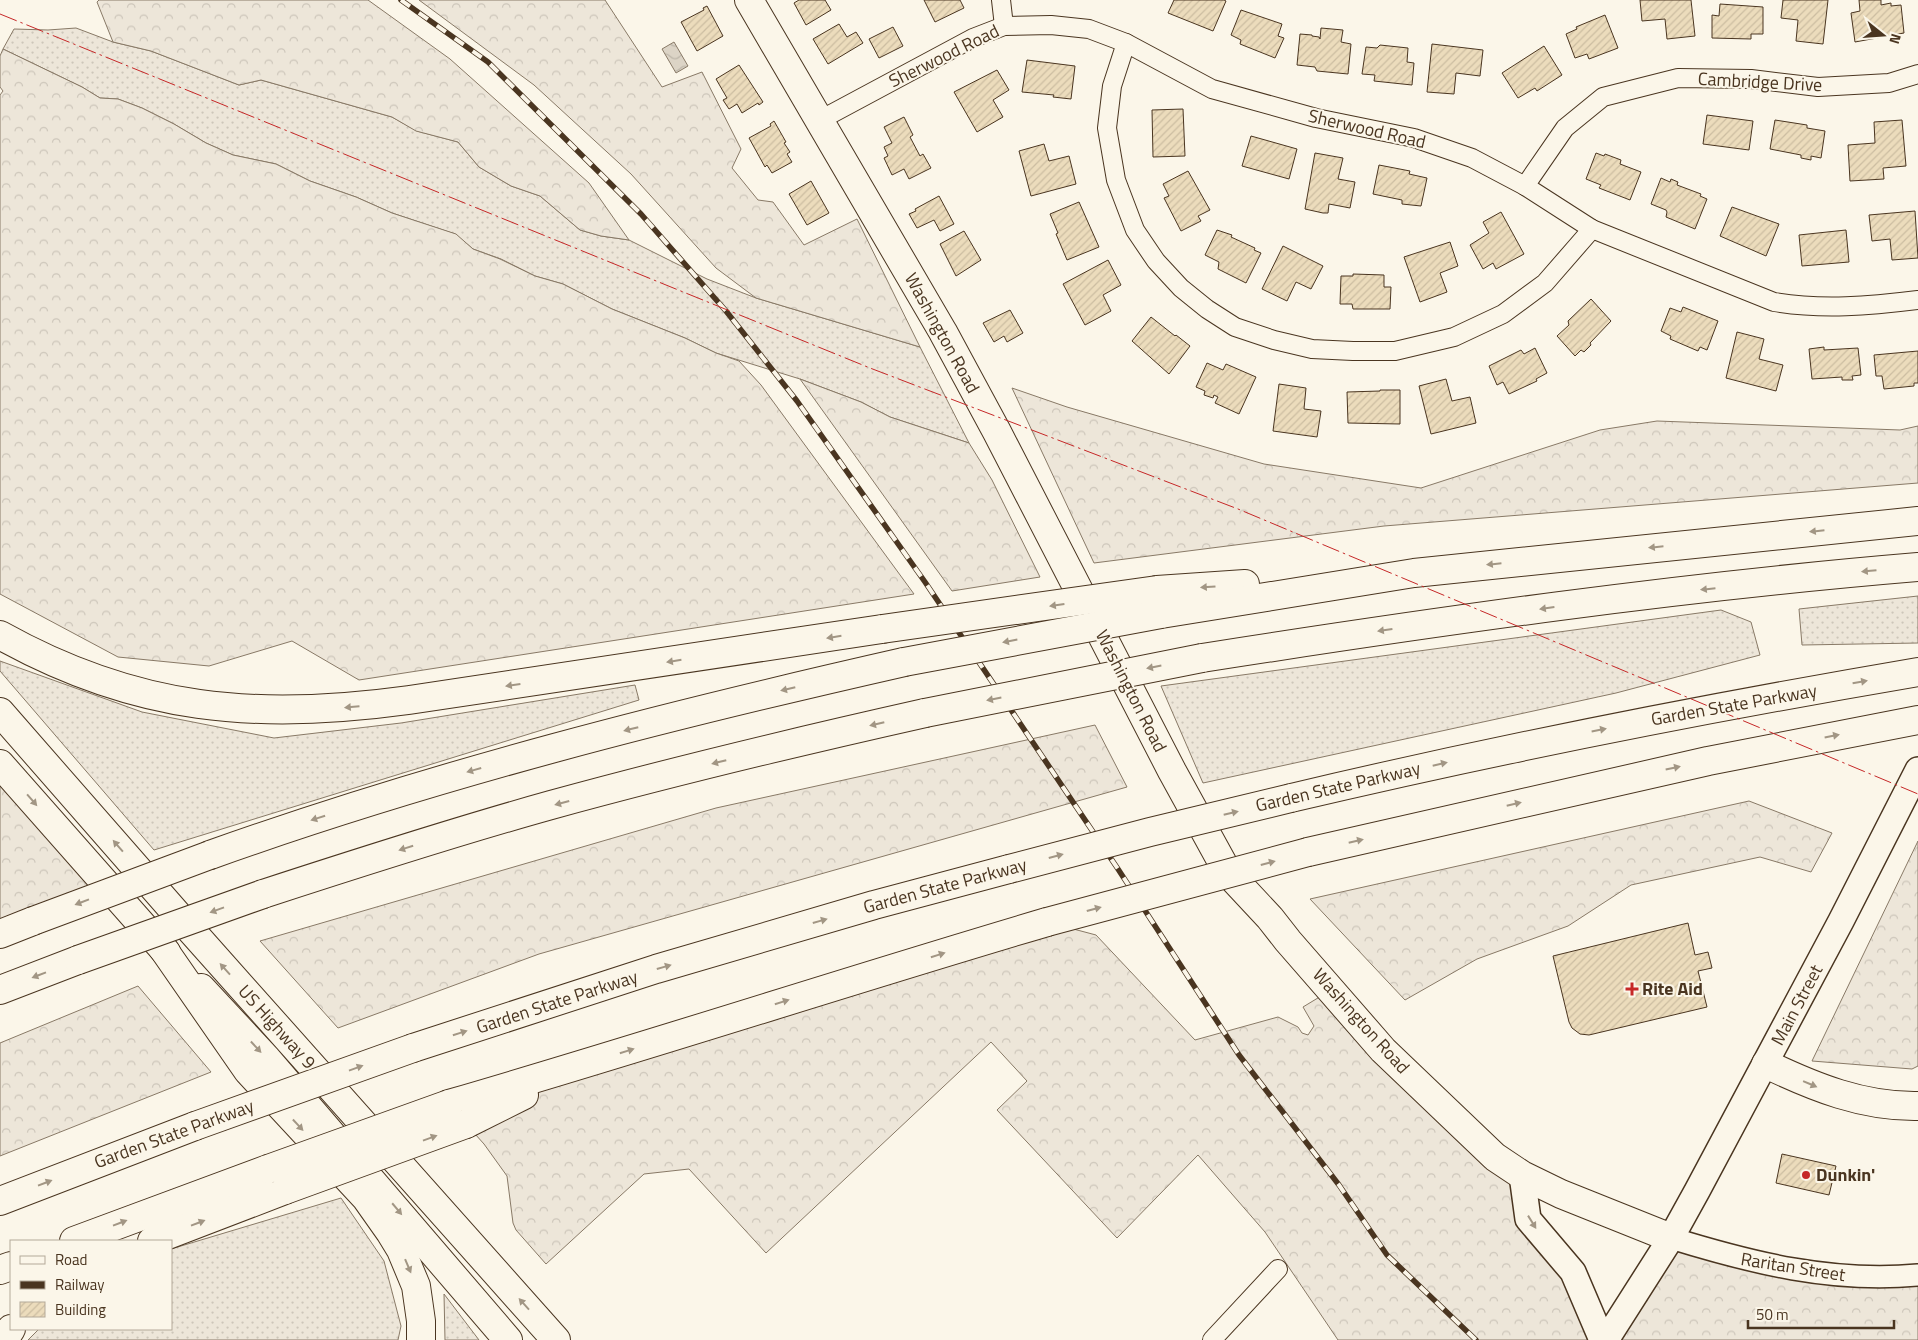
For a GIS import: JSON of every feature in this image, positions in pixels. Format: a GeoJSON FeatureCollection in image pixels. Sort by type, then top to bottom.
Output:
{"type":"FeatureCollection","features":[{"type":"Feature","properties":{"kind":"main road","name":"Washington Road"},"geometry":{"type":"LineString","coordinates":[[749,0],[820,120],[979,399],[1172,771],[1228,873],[1270,918],[1383,1050],[1495,1158],[1522,1175],[1607,1213],[1671,1238]]}},
{"type":"Feature","properties":{"kind":"main road"},"geometry":{"type":"LineString","coordinates":[[0,635],[60,665],[85,675],[137,692],[191,704],[226,708],[281,710],[336,708],[382,704],[882,630],[1918,521]]}},
{"type":"Feature","properties":{"kind":"main road"},"geometry":{"type":"LineString","coordinates":[[0,990],[263,894],[419,844],[558,803],[760,751],[925,713],[1202,658],[1362,633],[1586,603],[1918,567]]}},
{"type":"Feature","properties":{"kind":"main road"},"geometry":{"type":"LineString","coordinates":[[0,934],[210,855],[359,804],[502,762],[757,696],[1159,602]]}},
{"type":"Feature","properties":{"kind":"main road","name":"Garden State Parkway"},"geometry":{"type":"LineString","coordinates":[[0,1200],[195,1126],[414,1048],[656,969],[883,903],[1150,832],[1433,765],[1573,735],[1778,696],[1918,672]]}},
{"type":"Feature","properties":{"kind":"main road","name":"US Highway 9"},"geometry":{"type":"LineString","coordinates":[[0,712],[188,928],[556,1340]]}},
{"type":"Feature","properties":{"kind":"main road"},"geometry":{"type":"LineString","coordinates":[[77,1240],[448,1104],[581,1066],[783,1001],[1047,922],[1308,852],[1708,760],[1918,720]]}},
{"type":"Feature","properties":{"kind":"main road","name":"US Highway 9"},"geometry":{"type":"LineString","coordinates":[[0,764],[162,947],[267,1059],[508,1340]]}},
{"type":"Feature","properties":{"kind":"main road","name":"Main Street"},"geometry":{"type":"LineString","coordinates":[[1606,1340],[1671,1238],[1766,1064],[1918,770]]}},
{"type":"Feature","properties":{"kind":"main road"},"geometry":{"type":"LineString","coordinates":[[162,947],[248,1070],[366,1198],[390,1232],[401,1250],[416,1286],[422,1321],[421,1340]]}},
{"type":"Feature","properties":{"kind":"main road"},"geometry":{"type":"LineString","coordinates":[[1766,1064],[1814,1086],[1858,1100],[1877,1104],[1918,1106]]}},
{"type":"Feature","properties":{"kind":"main road"},"geometry":{"type":"LineString","coordinates":[[155,1240],[466,1124],[581,1066]]}},
{"type":"Feature","properties":{"kind":"main road"},"geometry":{"type":"LineString","coordinates":[[1522,1175],[1528,1219],[1573,1272],[1602,1340]]}},
{"type":"Feature","properties":{"kind":"street"},"geometry":{"type":"LineString","coordinates":[[1001,0],[1004,26]]}},
{"type":"Feature","properties":{"kind":"street","name":"Sherwood Road"},"geometry":{"type":"LineString","coordinates":[[820,120],[973,38],[1004,26],[1051,24],[1089,29],[1126,43],[1212,89],[1316,118],[1414,138],[1472,158],[1525,186],[1592,229],[1774,302],[1800,307],[1823,307],[1872,306],[1918,300]]}},
{"type":"Feature","properties":{"kind":"street"},"geometry":{"type":"LineString","coordinates":[[1126,43],[1112,86],[1107,128],[1116,180],[1135,230],[1156,261],[1181,288],[1207,309],[1235,327],[1274,340],[1312,349],[1395,351],[1454,337],[1503,314],[1545,283],[1592,229]]}},
{"type":"Feature","properties":{"kind":"street","name":"Cambridge Drive"},"geometry":{"type":"LineString","coordinates":[[1525,186],[1565,128],[1603,97],[1678,78],[1751,79],[1818,87],[1889,83],[1918,74]]}},
{"type":"Feature","properties":{"kind":"street","name":"Raritan Street"},"geometry":{"type":"LineString","coordinates":[[1671,1238],[1734,1257],[1801,1272],[1847,1276],[1893,1277],[1918,1275]]}},
{"type":"Feature","properties":{"kind":"street"},"geometry":{"type":"LineString","coordinates":[[1212,1340],[1278,1269]]}},
{"type":"Feature","properties":{"kind":"green space"},"geometry":{"type":"Polygon","coordinates":[[[99,0],[368,0],[450,59],[589,183],[629,240],[601,236],[580,230],[540,196],[511,186],[479,167],[458,142],[416,131],[392,117],[261,80],[239,85],[151,51],[113,42],[97,2],[99,0]]]}},
{"type":"Feature","properties":{"kind":"green space"},"geometry":{"type":"Polygon","coordinates":[[[419,0],[605,0],[662,87],[702,72],[741,149],[732,168],[758,200],[773,202],[804,245],[857,219],[920,347],[756,298],[716,268],[631,174],[534,85],[419,0]]]}},
{"type":"Feature","properties":{"kind":"green space"},"geometry":{"type":"Polygon","coordinates":[[[76,28],[113,42],[151,51],[239,85],[261,80],[392,117],[417,131],[458,142],[479,167],[511,186],[540,196],[580,230],[601,236],[629,240],[707,279],[756,298],[920,347],[969,443],[890,417],[861,402],[800,379],[716,353],[685,338],[612,309],[563,284],[535,276],[501,259],[473,249],[455,234],[392,213],[356,197],[310,181],[276,164],[233,155],[206,143],[142,108],[118,99],[100,98],[82,87],[3,49],[14,29],[48,30],[76,28]]]}},
{"type":"Feature","properties":{"kind":"green space"},"geometry":{"type":"Polygon","coordinates":[[[3,49],[82,87],[100,98],[118,99],[142,108],[206,143],[233,155],[276,164],[310,181],[356,197],[392,213],[456,234],[473,249],[500,259],[535,276],[563,284],[612,309],[739,361],[761,385],[914,594],[359,680],[292,641],[209,666],[118,657],[0,594],[0,95],[3,91],[0,87],[0,56],[3,49]]]}},
{"type":"Feature","properties":{"kind":"green space"},"geometry":{"type":"Polygon","coordinates":[[[800,379],[861,402],[890,417],[969,443],[992,480],[1040,577],[952,591],[800,379]]]}},
{"type":"Feature","properties":{"kind":"green space"},"geometry":{"type":"Polygon","coordinates":[[[1012,388],[1067,407],[1264,464],[1421,488],[1600,430],[1657,421],[1900,430],[1918,426],[1918,483],[1384,526],[1094,563],[1012,388]]]}},
{"type":"Feature","properties":{"kind":"green space"},"geometry":{"type":"Polygon","coordinates":[[[1918,596],[1918,643],[1802,645],[1799,609],[1918,596]]]}},
{"type":"Feature","properties":{"kind":"green space"},"geometry":{"type":"Polygon","coordinates":[[[1721,610],[1751,622],[1760,655],[1616,693],[1203,783],[1161,686],[1721,610]]]}},
{"type":"Feature","properties":{"kind":"green space"},"geometry":{"type":"Polygon","coordinates":[[[0,661],[142,712],[274,738],[401,723],[635,685],[639,700],[154,850],[0,671],[0,661]]]}},
{"type":"Feature","properties":{"kind":"green space"},"geometry":{"type":"Polygon","coordinates":[[[1095,725],[1127,787],[539,954],[338,1028],[260,941],[716,808],[1095,725]]]}},
{"type":"Feature","properties":{"kind":"green space"},"geometry":{"type":"Polygon","coordinates":[[[0,764],[114,893],[0,934],[0,764]]]}},
{"type":"Feature","properties":{"kind":"green space"},"geometry":{"type":"Polygon","coordinates":[[[1749,801],[1832,833],[1811,872],[1760,857],[1631,885],[1568,926],[1477,959],[1405,1000],[1310,899],[1749,801]]]}},
{"type":"Feature","properties":{"kind":"green space"},"geometry":{"type":"Polygon","coordinates":[[[1918,841],[1918,1066],[1912,1069],[1812,1061],[1918,841]]]}},
{"type":"Feature","properties":{"kind":"green space"},"geometry":{"type":"Polygon","coordinates":[[[1047,922],[1096,935],[1195,1040],[1278,1017],[1298,1027],[1302,1033],[1308,1035],[1314,1026],[1303,1007],[1331,990],[1522,1175],[1528,1219],[1602,1340],[1338,1340],[1265,1232],[1198,1155],[1117,1238],[997,1110],[1027,1081],[991,1042],[766,1253],[689,1169],[644,1174],[546,1264],[516,1230],[513,1223],[507,1176],[484,1144],[466,1124],[581,1066],[1047,922]]]}},
{"type":"Feature","properties":{"kind":"green space"},"geometry":{"type":"Polygon","coordinates":[[[138,986],[211,1072],[0,1156],[0,1043],[138,986]]]}},
{"type":"Feature","properties":{"kind":"green space"},"geometry":{"type":"Polygon","coordinates":[[[341,1198],[384,1261],[401,1326],[398,1340],[28,1340],[38,1330],[172,1330],[172,1249],[341,1198]]]}},
{"type":"Feature","properties":{"kind":"green space"},"geometry":{"type":"Polygon","coordinates":[[[1671,1238],[1734,1257],[1918,1275],[1918,1340],[1606,1340],[1671,1238]]]}},
{"type":"Feature","properties":{"kind":"green space"},"geometry":{"type":"Polygon","coordinates":[[[444,1294],[479,1340],[445,1340],[444,1294]]]}},
{"type":"Feature","properties":{"kind":"water"},"geometry":{"type":"Polygon","coordinates":[[[674,42],[688,66],[676,73],[662,49],[674,42]]]}},
{"type":"Feature","properties":{"kind":"building"},"geometry":{"type":"Polygon","coordinates":[[[799,0],[825,0],[831,10],[806,25],[794,3],[799,0]]]}},
{"type":"Feature","properties":{"kind":"building"},"geometry":{"type":"Polygon","coordinates":[[[924,0],[960,0],[964,8],[935,22],[924,0]]]}},
{"type":"Feature","properties":{"kind":"building"},"geometry":{"type":"Polygon","coordinates":[[[1174,0],[1226,1],[1213,31],[1168,13],[1174,0]]]}},
{"type":"Feature","properties":{"kind":"building"},"geometry":{"type":"Polygon","coordinates":[[[1640,0],[1691,0],[1695,36],[1667,39],[1665,19],[1642,21],[1640,0]]]}},
{"type":"Feature","properties":{"kind":"building"},"geometry":{"type":"Polygon","coordinates":[[[1783,0],[1828,0],[1823,44],[1796,41],[1798,20],[1781,18],[1783,0]]]}},
{"type":"Feature","properties":{"kind":"building"},"geometry":{"type":"Polygon","coordinates":[[[1859,0],[1881,0],[1881,5],[1891,3],[1891,6],[1901,5],[1904,33],[1855,42],[1851,13],[1860,11],[1859,0]]]}},
{"type":"Feature","properties":{"kind":"building"},"geometry":{"type":"Polygon","coordinates":[[[1720,4],[1763,7],[1763,34],[1751,34],[1751,39],[1712,38],[1712,15],[1719,16],[1720,4]]]}},
{"type":"Feature","properties":{"kind":"building"},"geometry":{"type":"Polygon","coordinates":[[[707,6],[723,36],[697,51],[681,22],[704,10],[703,8],[707,6]]]}},
{"type":"Feature","properties":{"kind":"building"},"geometry":{"type":"Polygon","coordinates":[[[1241,10],[1282,24],[1278,36],[1284,38],[1275,58],[1240,44],[1241,40],[1231,35],[1241,10]]]}},
{"type":"Feature","properties":{"kind":"building"},"geometry":{"type":"Polygon","coordinates":[[[1605,15],[1618,48],[1589,59],[1587,54],[1575,58],[1566,34],[1577,29],[1576,27],[1605,15]]]}},
{"type":"Feature","properties":{"kind":"building"},"geometry":{"type":"Polygon","coordinates":[[[839,24],[847,37],[856,32],[863,43],[828,64],[813,39],[839,24]]]}},
{"type":"Feature","properties":{"kind":"building"},"geometry":{"type":"Polygon","coordinates":[[[893,27],[903,46],[879,58],[869,39],[893,27]]]}},
{"type":"Feature","properties":{"kind":"building"},"geometry":{"type":"Polygon","coordinates":[[[1321,28],[1343,30],[1341,42],[1351,44],[1348,74],[1317,71],[1315,67],[1297,65],[1300,34],[1312,35],[1320,39],[1321,28]]]}},
{"type":"Feature","properties":{"kind":"building"},"geometry":{"type":"Polygon","coordinates":[[[1432,44],[1483,50],[1480,76],[1456,73],[1454,94],[1427,92],[1432,44]]]}},
{"type":"Feature","properties":{"kind":"building"},"geometry":{"type":"Polygon","coordinates":[[[1380,45],[1408,48],[1407,62],[1414,63],[1412,85],[1374,81],[1375,75],[1362,74],[1366,47],[1377,48],[1380,45]]]}},
{"type":"Feature","properties":{"kind":"building"},"geometry":{"type":"Polygon","coordinates":[[[1544,46],[1562,75],[1537,91],[1535,88],[1518,98],[1502,73],[1544,46]]]}},
{"type":"Feature","properties":{"kind":"building"},"geometry":{"type":"Polygon","coordinates":[[[1027,60],[1075,66],[1071,99],[1053,97],[1054,95],[1022,92],[1027,60]]]}},
{"type":"Feature","properties":{"kind":"building"},"geometry":{"type":"Polygon","coordinates":[[[739,65],[763,102],[742,113],[737,104],[729,109],[723,100],[727,98],[716,79],[739,65]]]}},
{"type":"Feature","properties":{"kind":"building"},"geometry":{"type":"Polygon","coordinates":[[[997,70],[1009,90],[993,100],[1003,117],[977,132],[954,92],[997,70]]]}},
{"type":"Feature","properties":{"kind":"building"},"geometry":{"type":"Polygon","coordinates":[[[1183,109],[1185,156],[1153,157],[1152,110],[1183,109]]]}},
{"type":"Feature","properties":{"kind":"building"},"geometry":{"type":"Polygon","coordinates":[[[1707,115],[1753,121],[1749,150],[1703,144],[1707,115]]]}},
{"type":"Feature","properties":{"kind":"building"},"geometry":{"type":"Polygon","coordinates":[[[904,117],[913,135],[910,137],[920,156],[923,154],[931,168],[909,179],[904,169],[892,175],[884,158],[888,156],[884,147],[892,143],[884,127],[904,117]]]}},
{"type":"Feature","properties":{"kind":"building"},"geometry":{"type":"Polygon","coordinates":[[[1775,120],[1807,125],[1807,128],[1825,131],[1821,158],[1811,156],[1811,160],[1801,158],[1801,155],[1770,149],[1775,120]]]}},
{"type":"Feature","properties":{"kind":"building"},"geometry":{"type":"Polygon","coordinates":[[[1902,120],[1906,166],[1883,168],[1884,179],[1850,181],[1848,145],[1875,143],[1874,122],[1902,120]]]}},
{"type":"Feature","properties":{"kind":"building"},"geometry":{"type":"Polygon","coordinates":[[[774,121],[786,142],[784,143],[790,152],[787,154],[792,162],[772,173],[767,165],[765,167],[749,138],[771,126],[770,124],[774,121]]]}},
{"type":"Feature","properties":{"kind":"building"},"geometry":{"type":"Polygon","coordinates":[[[1251,136],[1297,149],[1289,179],[1242,166],[1251,136]]]}},
{"type":"Feature","properties":{"kind":"building"},"geometry":{"type":"Polygon","coordinates":[[[1044,144],[1049,161],[1069,156],[1076,184],[1031,196],[1019,151],[1044,144]]]}},
{"type":"Feature","properties":{"kind":"building"},"geometry":{"type":"Polygon","coordinates":[[[1315,153],[1343,158],[1338,179],[1355,182],[1350,208],[1329,204],[1328,213],[1305,209],[1315,153]]]}},
{"type":"Feature","properties":{"kind":"building"},"geometry":{"type":"Polygon","coordinates":[[[1596,153],[1621,160],[1620,164],[1641,172],[1630,200],[1599,188],[1601,185],[1586,179],[1596,153]]]}},
{"type":"Feature","properties":{"kind":"building"},"geometry":{"type":"Polygon","coordinates":[[[1379,165],[1410,171],[1409,174],[1427,178],[1421,206],[1402,204],[1402,200],[1373,194],[1379,165]]]}},
{"type":"Feature","properties":{"kind":"building"},"geometry":{"type":"Polygon","coordinates":[[[1188,171],[1210,210],[1198,216],[1201,221],[1181,231],[1164,198],[1169,196],[1163,184],[1188,171]]]}},
{"type":"Feature","properties":{"kind":"building"},"geometry":{"type":"Polygon","coordinates":[[[1661,178],[1670,182],[1671,179],[1678,182],[1677,185],[1701,194],[1700,196],[1707,199],[1695,229],[1666,217],[1666,210],[1651,204],[1661,178]]]}},
{"type":"Feature","properties":{"kind":"building"},"geometry":{"type":"Polygon","coordinates":[[[811,181],[829,213],[807,225],[789,194],[811,181]]]}},
{"type":"Feature","properties":{"kind":"building"},"geometry":{"type":"Polygon","coordinates":[[[939,196],[954,224],[940,231],[934,220],[917,228],[909,214],[939,196]]]}},
{"type":"Feature","properties":{"kind":"building"},"geometry":{"type":"Polygon","coordinates":[[[1079,202],[1099,247],[1067,260],[1050,214],[1079,202]]]}},
{"type":"Feature","properties":{"kind":"building"},"geometry":{"type":"Polygon","coordinates":[[[1732,207],[1779,224],[1766,256],[1720,236],[1732,207]]]}},
{"type":"Feature","properties":{"kind":"building"},"geometry":{"type":"Polygon","coordinates":[[[1915,211],[1918,258],[1892,260],[1890,239],[1872,241],[1869,215],[1915,211]]]}},
{"type":"Feature","properties":{"kind":"building"},"geometry":{"type":"Polygon","coordinates":[[[1501,212],[1524,254],[1496,269],[1493,263],[1483,269],[1470,245],[1489,233],[1483,222],[1501,212]]]}},
{"type":"Feature","properties":{"kind":"building"},"geometry":{"type":"Polygon","coordinates":[[[1217,230],[1232,235],[1231,237],[1255,248],[1254,250],[1261,253],[1246,283],[1218,269],[1219,262],[1205,255],[1217,230]]]}},
{"type":"Feature","properties":{"kind":"building"},"geometry":{"type":"Polygon","coordinates":[[[1846,230],[1849,262],[1802,266],[1799,235],[1846,230]]]}},
{"type":"Feature","properties":{"kind":"building"},"geometry":{"type":"Polygon","coordinates":[[[964,231],[981,260],[956,276],[940,244],[964,231]]]}},
{"type":"Feature","properties":{"kind":"building"},"geometry":{"type":"Polygon","coordinates":[[[1450,242],[1458,266],[1440,273],[1447,292],[1420,302],[1404,257],[1450,242]]]}},
{"type":"Feature","properties":{"kind":"building"},"geometry":{"type":"Polygon","coordinates":[[[1283,246],[1323,266],[1311,289],[1296,282],[1287,301],[1262,289],[1283,246]]]}},
{"type":"Feature","properties":{"kind":"building"},"geometry":{"type":"Polygon","coordinates":[[[1108,260],[1121,285],[1103,295],[1111,311],[1085,325],[1063,284],[1108,260]]]}},
{"type":"Feature","properties":{"kind":"building"},"geometry":{"type":"Polygon","coordinates":[[[1353,274],[1384,275],[1384,287],[1391,287],[1390,309],[1353,309],[1352,304],[1340,304],[1341,276],[1353,276],[1353,274]]]}},
{"type":"Feature","properties":{"kind":"building"},"geometry":{"type":"Polygon","coordinates":[[[1591,299],[1611,321],[1584,352],[1581,350],[1575,356],[1557,336],[1569,325],[1568,321],[1591,299]]]}},
{"type":"Feature","properties":{"kind":"building"},"geometry":{"type":"Polygon","coordinates":[[[1683,307],[1718,321],[1707,350],[1700,347],[1698,351],[1670,339],[1671,336],[1661,331],[1670,308],[1681,312],[1683,307]]]}},
{"type":"Feature","properties":{"kind":"building"},"geometry":{"type":"Polygon","coordinates":[[[1010,310],[1023,333],[1007,342],[1004,336],[994,342],[983,323],[1010,310]]]}},
{"type":"Feature","properties":{"kind":"building"},"geometry":{"type":"Polygon","coordinates":[[[1151,317],[1190,346],[1169,374],[1132,341],[1151,317]]]}},
{"type":"Feature","properties":{"kind":"building"},"geometry":{"type":"Polygon","coordinates":[[[1737,332],[1764,339],[1759,359],[1783,365],[1776,391],[1726,378],[1737,332]]]}},
{"type":"Feature","properties":{"kind":"building"},"geometry":{"type":"Polygon","coordinates":[[[1824,347],[1824,350],[1858,348],[1861,375],[1852,376],[1853,380],[1842,380],[1842,377],[1812,379],[1809,349],[1824,347]]]}},
{"type":"Feature","properties":{"kind":"building"},"geometry":{"type":"Polygon","coordinates":[[[1535,348],[1547,373],[1536,379],[1537,381],[1509,394],[1503,382],[1497,385],[1489,366],[1521,350],[1524,354],[1535,348]]]}},
{"type":"Feature","properties":{"kind":"building"},"geometry":{"type":"Polygon","coordinates":[[[1918,351],[1918,383],[1914,383],[1914,386],[1884,389],[1882,376],[1876,376],[1874,355],[1918,351]]]}},
{"type":"Feature","properties":{"kind":"building"},"geometry":{"type":"Polygon","coordinates":[[[1207,363],[1223,370],[1226,364],[1256,377],[1239,414],[1215,403],[1218,397],[1214,395],[1213,398],[1204,395],[1205,391],[1196,387],[1207,363]]]}},
{"type":"Feature","properties":{"kind":"building"},"geometry":{"type":"Polygon","coordinates":[[[1446,379],[1452,401],[1470,397],[1476,423],[1431,434],[1419,386],[1446,379]]]}},
{"type":"Feature","properties":{"kind":"building"},"geometry":{"type":"Polygon","coordinates":[[[1279,384],[1306,388],[1304,409],[1321,411],[1317,437],[1273,431],[1279,384]]]}},
{"type":"Feature","properties":{"kind":"building"},"geometry":{"type":"Polygon","coordinates":[[[1400,390],[1400,424],[1348,423],[1347,392],[1400,390]]]}},
{"type":"Feature","properties":{"kind":"building","name":"Rite Aid"},"geometry":{"type":"Polygon","coordinates":[[[1688,923],[1695,955],[1708,952],[1712,968],[1698,971],[1707,1007],[1589,1035],[1580,1034],[1572,1028],[1553,956],[1688,923]]]}},
{"type":"Feature","properties":{"kind":"building","name":"Dunkin'"},"geometry":{"type":"Polygon","coordinates":[[[1782,1154],[1836,1166],[1829,1195],[1776,1183],[1782,1154]]]}},
{"type":"Feature","properties":{"kind":"railway"},"geometry":{"type":"LineString","coordinates":[[401,0],[488,62],[641,214],[726,311],[797,401],[925,582],[1118,869],[1239,1055],[1339,1185],[1387,1255],[1476,1340]]}},
{"type":"Feature","properties":{"kind":"power"},"geometry":{"type":"LineString","coordinates":[[0,14],[870,368],[1238,509],[1918,794]]}},
{"type":"Feature","properties":{"kind":"place","name":"Rite Aid"},"geometry":{"type":"Point","coordinates":[1632,989]}},
{"type":"Feature","properties":{"kind":"place","name":"Dunkin'"},"geometry":{"type":"Point","coordinates":[1806,1175]}}]}
